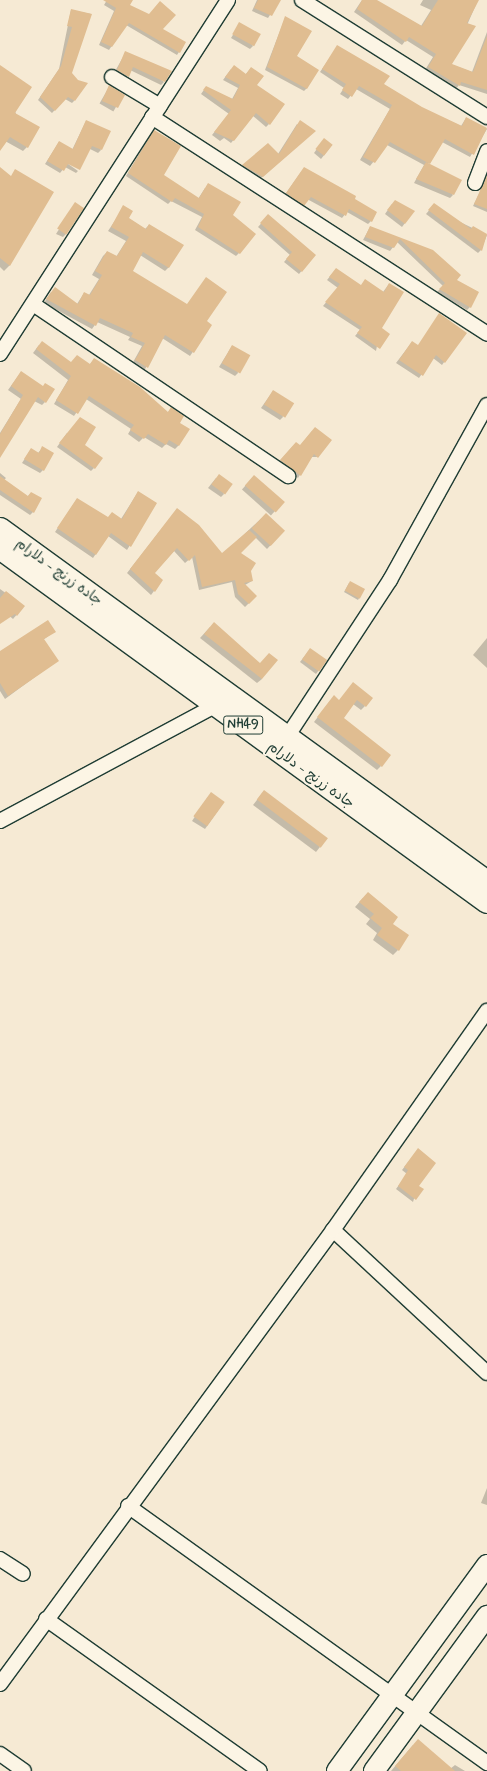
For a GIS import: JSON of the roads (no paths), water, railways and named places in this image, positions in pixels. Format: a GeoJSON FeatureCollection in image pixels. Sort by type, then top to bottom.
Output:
{"type":"FeatureCollection","features":[{"type":"Feature","properties":{"kind":"highway","name":"جاده زرنج - دلارام"},"geometry":{"type":"LineString","coordinates":[[0,529],[487,902]]}},
{"type":"Feature","properties":{"kind":"highway","name":"جاده زرنج - دلارام"},"geometry":{"type":"LineString","coordinates":[[0,548],[216,705],[282,744],[487,882]]}},
{"type":"Feature","properties":{"kind":"street"},"geometry":{"type":"LineString","coordinates":[[0,354],[228,0]]}},
{"type":"Feature","properties":{"kind":"street"},"geometry":{"type":"LineString","coordinates":[[302,0],[487,117]]}},
{"type":"Feature","properties":{"kind":"street"},"geometry":{"type":"LineString","coordinates":[[112,77],[156,112],[487,334]]}},
{"type":"Feature","properties":{"kind":"street"},"geometry":{"type":"LineString","coordinates":[[475,183],[487,152]]}},
{"type":"Feature","properties":{"kind":"street"},"geometry":{"type":"LineString","coordinates":[[33,304],[288,476]]}},
{"type":"Feature","properties":{"kind":"street"},"geometry":{"type":"LineString","coordinates":[[282,744],[390,580],[487,405]]}},
{"type":"Feature","properties":{"kind":"street"},"geometry":{"type":"LineString","coordinates":[[0,821],[216,705]]}},
{"type":"Feature","properties":{"kind":"street"},"geometry":{"type":"LineString","coordinates":[[0,1684],[128,1506],[333,1230],[487,1011]]}},
{"type":"Feature","properties":{"kind":"street"},"geometry":{"type":"LineString","coordinates":[[333,1230],[487,1373]]}},
{"type":"Feature","properties":{"kind":"street"},"geometry":{"type":"LineString","coordinates":[[128,1506],[487,1763]]}},
{"type":"Feature","properties":{"kind":"street"},"geometry":{"type":"LineString","coordinates":[[0,1559],[23,1574]]}},
{"type":"Feature","properties":{"kind":"street"},"geometry":{"type":"LineString","coordinates":[[337,1771],[487,1565]]}},
{"type":"Feature","properties":{"kind":"street"},"geometry":{"type":"LineString","coordinates":[[374,1771],[487,1616]]}},
{"type":"Feature","properties":{"kind":"street"},"geometry":{"type":"LineString","coordinates":[[46,1619],[260,1771]]}},
{"type":"Feature","properties":{"kind":"street"},"geometry":{"type":"LineString","coordinates":[[0,1754],[24,1771]]}}]}
